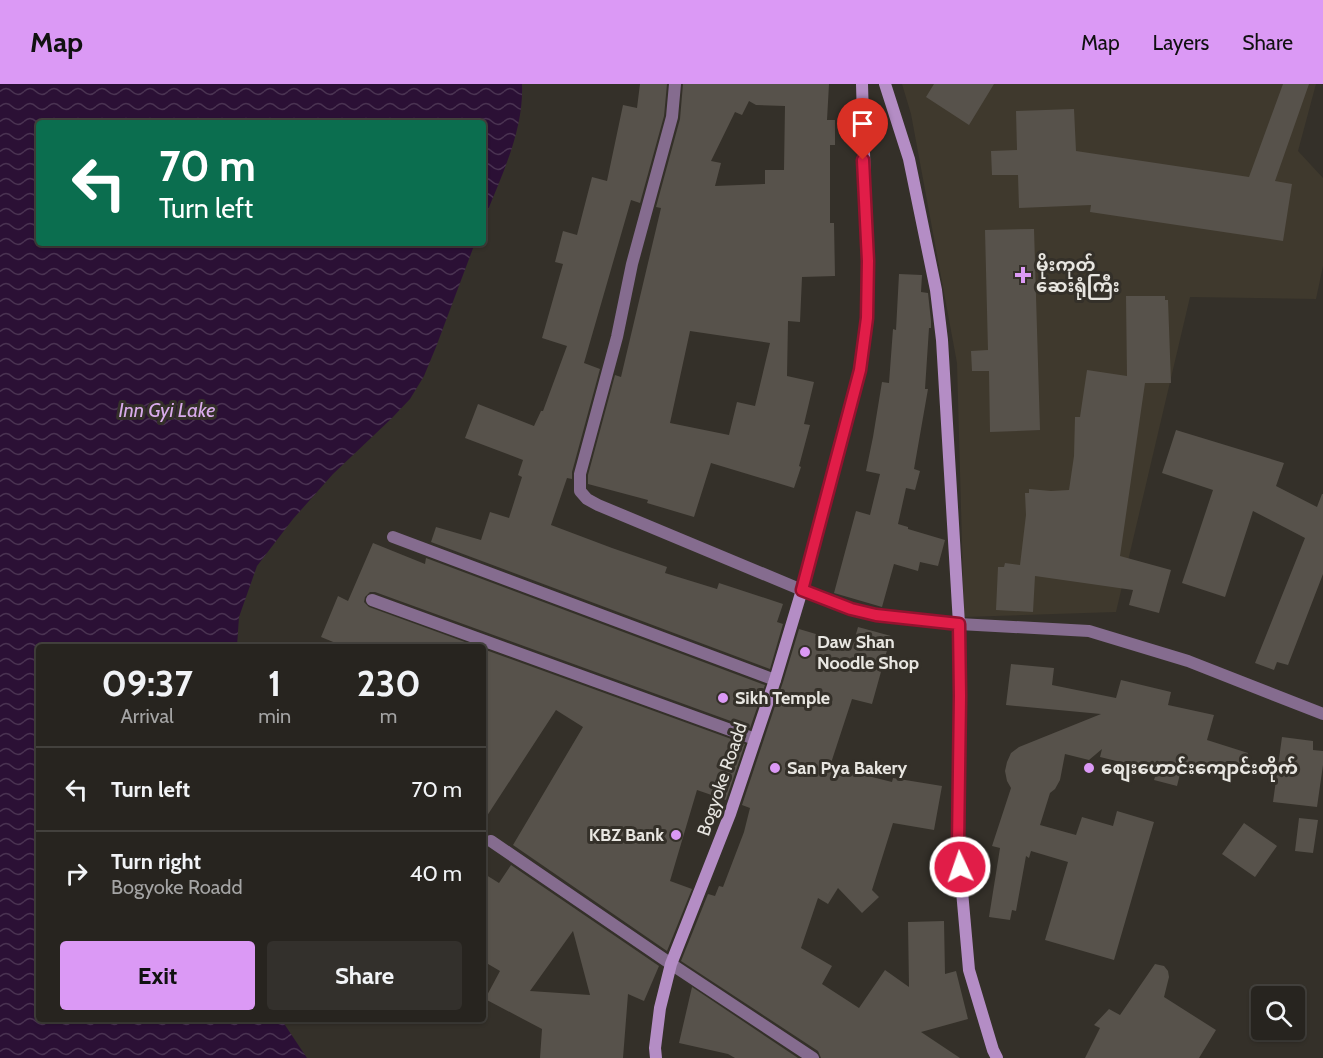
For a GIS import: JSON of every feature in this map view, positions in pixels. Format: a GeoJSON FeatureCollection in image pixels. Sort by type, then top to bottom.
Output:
{"type":"FeatureCollection","features":[{"type":"Feature","properties":{"kind":"main road","name":"Bogyoke Roadd"},"geometry":{"type":"LineString","coordinates":[[656,1058],[660,1008],[671,964],[730,814],[775,680],[802,590],[860,370],[867,318],[868,261],[862,84]]}},
{"type":"Feature","properties":{"kind":"main road"},"geometry":{"type":"LineString","coordinates":[[885,84],[909,159],[936,290],[942,340],[959,624],[959,858],[969,970],[997,1058]]}},
{"type":"Feature","properties":{"kind":"street"},"geometry":{"type":"LineString","coordinates":[[675,84],[672,117],[632,264],[617,337],[580,474],[580,491],[586,499],[851,609],[876,615],[959,624],[1089,631],[1188,661],[1323,714]]}},
{"type":"Feature","properties":{"kind":"street"},"geometry":{"type":"LineString","coordinates":[[393,537],[775,680]]}},
{"type":"Feature","properties":{"kind":"street"},"geometry":{"type":"LineString","coordinates":[[372,600],[755,740]]}},
{"type":"Feature","properties":{"kind":"street"},"geometry":{"type":"LineString","coordinates":[[490,841],[813,1058]]}},
{"type":"Feature","properties":{"kind":"shaded area"},"geometry":{"type":"Polygon","coordinates":[[[902,84],[1316,84],[1298,151],[1323,178],[1323,266],[1316,299],[1190,297],[1116,612],[964,617],[957,363],[911,114],[902,84]]]}},
{"type":"Feature","properties":{"kind":"water","name":"Inn Gyi Lake"},"geometry":{"type":"Polygon","coordinates":[[[0,84],[522,84],[522,102],[515,137],[486,214],[486,120],[36,120],[36,246],[474,246],[424,376],[410,399],[333,474],[293,519],[257,566],[239,617],[237,644],[36,644],[36,1022],[283,1022],[307,1058],[0,1058],[0,84]]]}},
{"type":"Feature","properties":{"kind":"building"},"geometry":{"type":"Polygon","coordinates":[[[640,84],[667,84],[664,116],[640,203],[631,200],[584,363],[600,369],[572,479],[567,478],[551,525],[667,567],[665,573],[717,589],[719,583],[783,604],[777,622],[783,624],[770,669],[431,542],[436,527],[481,540],[490,512],[509,518],[522,477],[518,475],[523,460],[465,438],[478,404],[534,426],[543,411],[567,346],[542,338],[563,264],[555,262],[563,231],[577,235],[592,177],[607,181],[623,105],[637,108],[640,84]]]}},
{"type":"Feature","properties":{"kind":"building"},"geometry":{"type":"Polygon","coordinates":[[[683,84],[829,84],[827,120],[835,120],[835,145],[830,145],[830,223],[834,223],[835,276],[802,277],[800,322],[788,321],[787,376],[814,382],[804,424],[810,425],[794,488],[711,463],[694,517],[647,503],[648,500],[588,484],[588,475],[615,375],[621,377],[661,208],[656,207],[680,119],[683,84]],[[749,101],[742,115],[735,112],[711,161],[721,163],[715,186],[765,184],[765,170],[784,170],[785,106],[756,105],[749,101]],[[690,331],[670,423],[729,435],[737,402],[755,406],[770,343],[690,331]]]}},
{"type":"Feature","properties":{"kind":"building"},"geometry":{"type":"Polygon","coordinates":[[[934,84],[994,84],[969,125],[926,97],[934,84]]]}},
{"type":"Feature","properties":{"kind":"building"},"geometry":{"type":"Polygon","coordinates":[[[1283,84],[1309,84],[1275,181],[1292,184],[1283,241],[1090,212],[1091,205],[1019,208],[1018,175],[992,175],[991,151],[1017,150],[1016,111],[1074,109],[1076,151],[1249,177],[1283,84]]]}},
{"type":"Feature","properties":{"kind":"building"},"geometry":{"type":"Polygon","coordinates":[[[1034,229],[1040,430],[990,432],[989,371],[972,371],[971,351],[988,350],[985,230],[1034,229]]]}},
{"type":"Feature","properties":{"kind":"building"},"geometry":{"type":"Polygon","coordinates":[[[899,274],[922,275],[921,292],[928,293],[931,328],[929,328],[925,389],[928,389],[914,469],[920,471],[915,490],[906,488],[898,524],[945,540],[938,566],[920,562],[918,571],[894,564],[882,607],[834,593],[856,511],[870,515],[880,474],[866,471],[882,382],[889,383],[893,329],[896,330],[899,274]]]}},
{"type":"Feature","properties":{"kind":"building"},"geometry":{"type":"Polygon","coordinates":[[[1126,296],[1165,296],[1165,300],[1168,300],[1171,383],[1145,383],[1120,556],[1171,570],[1159,613],[1129,605],[1133,590],[1035,576],[1033,612],[996,610],[998,567],[1004,567],[1005,563],[1020,565],[1026,515],[1025,493],[1029,493],[1029,489],[1069,490],[1074,456],[1075,417],[1080,417],[1087,370],[1127,376],[1126,296]]]}},
{"type":"Feature","properties":{"kind":"building"},"geometry":{"type":"Polygon","coordinates":[[[1176,430],[1284,463],[1276,486],[1317,507],[1323,494],[1323,574],[1288,665],[1277,662],[1274,670],[1255,663],[1305,538],[1253,511],[1225,597],[1182,583],[1213,490],[1162,473],[1176,430]]]}},
{"type":"Feature","properties":{"kind":"building"},"geometry":{"type":"Polygon","coordinates":[[[373,543],[425,564],[426,558],[765,685],[750,728],[375,592],[370,592],[365,597],[364,602],[369,607],[471,644],[338,644],[321,637],[338,596],[348,601],[373,543]]]}},
{"type":"Feature","properties":{"kind":"building"},"geometry":{"type":"Polygon","coordinates":[[[858,627],[891,636],[872,704],[852,699],[831,763],[841,766],[840,769],[892,782],[893,778],[942,786],[934,830],[893,823],[872,890],[879,897],[862,913],[838,888],[828,904],[818,898],[801,948],[832,966],[822,984],[859,1008],[885,970],[909,987],[908,922],[944,921],[945,974],[956,971],[968,1019],[921,1032],[960,1058],[821,1058],[818,1051],[681,961],[708,894],[715,896],[719,886],[723,887],[744,832],[750,808],[742,805],[799,629],[853,645],[858,627]]]}},
{"type":"Feature","properties":{"kind":"building"},"geometry":{"type":"Polygon","coordinates":[[[486,650],[745,744],[726,800],[697,790],[670,881],[692,889],[667,951],[513,845],[583,727],[556,710],[486,817],[486,650]]]}},
{"type":"Feature","properties":{"kind":"building"},"geometry":{"type":"Polygon","coordinates":[[[1011,664],[1054,668],[1052,685],[1116,698],[1121,680],[1171,692],[1168,705],[1214,715],[1207,740],[1248,753],[1242,775],[1220,768],[1219,770],[1183,762],[1177,786],[1154,780],[1157,771],[1100,757],[1102,749],[1089,760],[1065,754],[1060,780],[1050,793],[1040,825],[1076,835],[1082,817],[1113,826],[1117,811],[1154,822],[1114,960],[1045,940],[1068,862],[1031,851],[1029,858],[1026,856],[1016,911],[1012,910],[1010,920],[989,917],[1000,848],[992,846],[1011,788],[1005,771],[1011,753],[1019,747],[1101,714],[1006,705],[1011,664]]]}},
{"type":"Feature","properties":{"kind":"building"},"geometry":{"type":"Polygon","coordinates":[[[1282,737],[1313,741],[1313,750],[1323,751],[1317,807],[1273,802],[1282,737]]]}},
{"type":"Feature","properties":{"kind":"building"},"geometry":{"type":"Polygon","coordinates":[[[1299,818],[1318,820],[1313,853],[1295,851],[1299,818]]]}},
{"type":"Feature","properties":{"kind":"building"},"geometry":{"type":"Polygon","coordinates":[[[1244,823],[1277,846],[1255,877],[1222,854],[1244,823]]]}},
{"type":"Feature","properties":{"kind":"building"},"geometry":{"type":"Polygon","coordinates":[[[511,865],[659,966],[644,1001],[628,994],[623,1058],[540,1058],[542,1029],[486,1000],[500,971],[486,963],[486,875],[499,883],[511,865]],[[573,931],[530,991],[590,995],[573,931]]]}},
{"type":"Feature","properties":{"kind":"building"},"geometry":{"type":"Polygon","coordinates":[[[1155,964],[1164,966],[1168,971],[1169,977],[1164,997],[1216,1030],[1199,1058],[1085,1058],[1100,1028],[1094,1025],[1109,1009],[1120,1015],[1155,964]]]}},
{"type":"Feature","properties":{"kind":"building"},"geometry":{"type":"Polygon","coordinates":[[[692,987],[798,1058],[735,1058],[728,1054],[679,1043],[692,987]]]}},
{"type":"Feature","properties":{"kind":"place","name":"မိုးကုတ်‌ ‌ဆေးရုံကြီး"},"geometry":{"type":"Point","coordinates":[1023,275]}},
{"type":"Feature","properties":{"kind":"place","name":"Daw Shan Noodle Shop"},"geometry":{"type":"Point","coordinates":[805,652]}},
{"type":"Feature","properties":{"kind":"place","name":"Sikh Temple"},"geometry":{"type":"Point","coordinates":[723,698]}},
{"type":"Feature","properties":{"kind":"place","name":"San Pya Bakery"},"geometry":{"type":"Point","coordinates":[775,768]}},
{"type":"Feature","properties":{"kind":"place","name":"စျေးဟောင်းကျောင်းတိုက်"},"geometry":{"type":"Point","coordinates":[1089,768]}},
{"type":"Feature","properties":{"kind":"place","name":"KBZ Bank"},"geometry":{"type":"Point","coordinates":[676,835]}},
{"type":"Feature","properties":{"kind":"route"},"geometry":{"type":"LineString","coordinates":[[863,160],[868,289],[863,353],[802,590],[851,609],[876,615],[959,624],[958,846],[960,867]]}}]}
